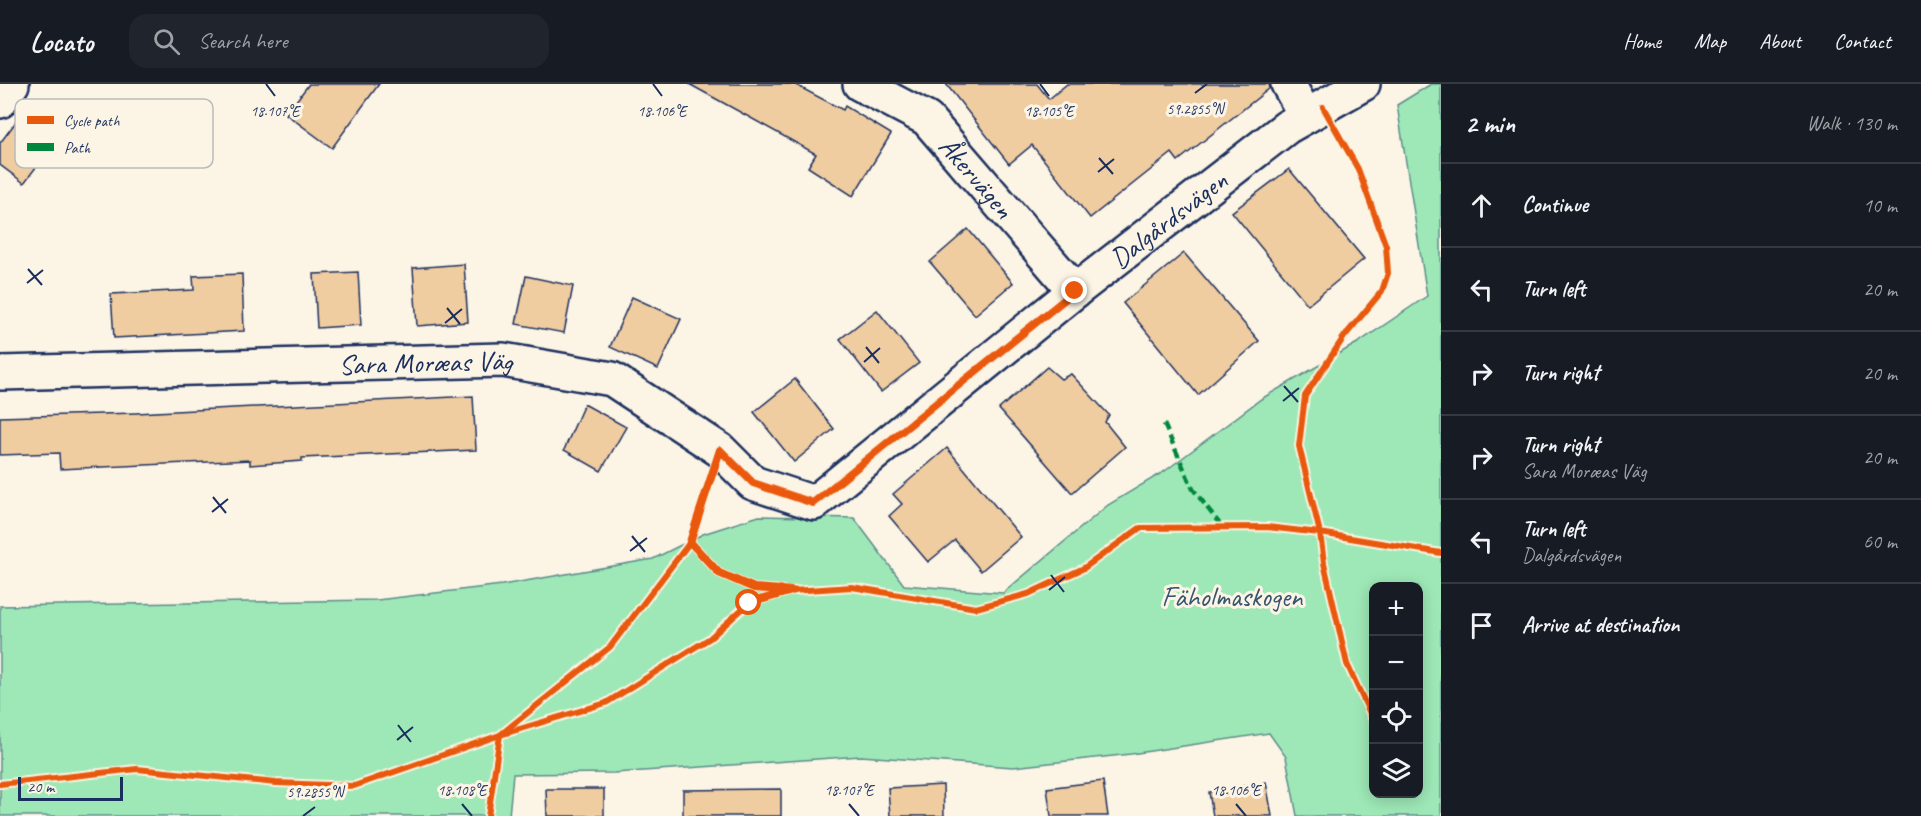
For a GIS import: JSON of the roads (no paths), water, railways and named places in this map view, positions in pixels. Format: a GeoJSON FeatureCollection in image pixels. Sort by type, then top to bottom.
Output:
{"type":"FeatureCollection","features":[{"type":"Feature","properties":{"kind":"street"},"geometry":{"type":"LineString","coordinates":[[0,101],[12,84]]}},
{"type":"Feature","properties":{"kind":"street","name":"Åkervägen"},"geometry":{"type":"LineString","coordinates":[[860,84],[927,119],[1075,291]]}},
{"type":"Feature","properties":{"kind":"street"},"geometry":{"type":"LineString","coordinates":[[1288,84],[1306,116]]}},
{"type":"Feature","properties":{"kind":"street","name":"Dalgårdsvägen"},"geometry":{"type":"LineString","coordinates":[[813,503],[1075,291],[1287,127],[1363,84]]}},
{"type":"Feature","properties":{"kind":"street","name":"Sara Moræas Väg"},"geometry":{"type":"LineString","coordinates":[[0,373],[503,360],[612,379],[720,450],[753,483],[813,503]]}},
{"type":"Feature","properties":{"kind":"park label","name":"Fäholmaskogen"},"geometry":{"type":"Point","coordinates":[1232,596]}}]}
